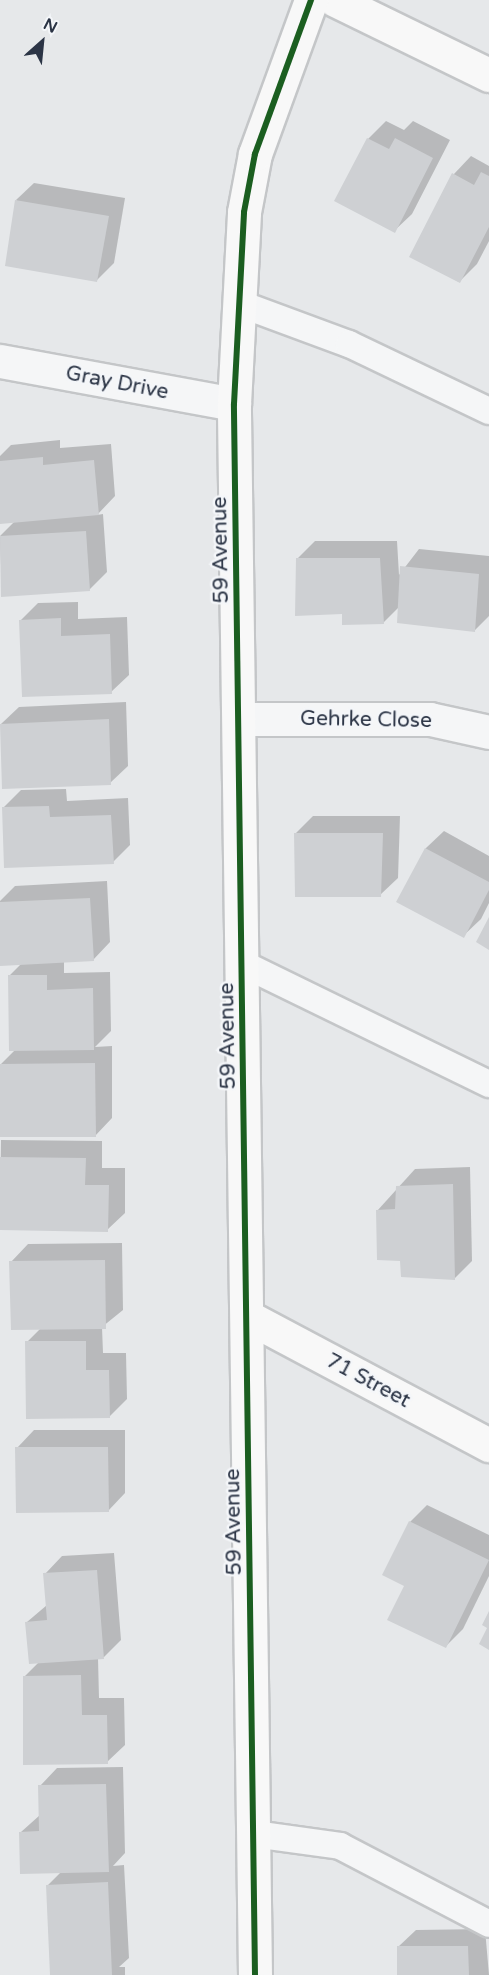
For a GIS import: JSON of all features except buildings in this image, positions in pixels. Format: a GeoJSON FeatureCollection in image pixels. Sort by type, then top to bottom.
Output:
{"type":"FeatureCollection","features":[{"type":"Feature","properties":{"kind":"street","name":"59 Avenue"},"geometry":{"type":"LineString","coordinates":[[255,1975],[241,719],[234,404],[244,212],[255,154],[311,0]]}},
{"type":"Feature","properties":{"kind":"street"},"geometry":{"type":"LineString","coordinates":[[335,0],[489,75]]}},
{"type":"Feature","properties":{"kind":"street","name":"Gray Drive"},"geometry":{"type":"LineString","coordinates":[[0,361],[234,404]]}},
{"type":"Feature","properties":{"kind":"street","name":"Gehrke Close"},"geometry":{"type":"LineString","coordinates":[[241,719],[430,719],[489,732]]}},
{"type":"Feature","properties":{"kind":"street","name":"71 Street"},"geometry":{"type":"LineString","coordinates":[[248,1317],[489,1444]]}},
{"type":"Feature","properties":{"kind":"lane"},"geometry":{"type":"LineString","coordinates":[[238,303],[349,344],[489,411]]}},
{"type":"Feature","properties":{"kind":"lane"},"geometry":{"type":"LineString","coordinates":[[243,964],[489,1084]]}},
{"type":"Feature","properties":{"kind":"lane"},"geometry":{"type":"LineString","coordinates":[[254,1834],[340,1846],[489,1924]]}},
{"type":"Feature","properties":{"kind":"cycle path"},"geometry":{"type":"LineString","coordinates":[[255,1975],[234,404],[244,212],[255,154],[311,0]]}}]}
